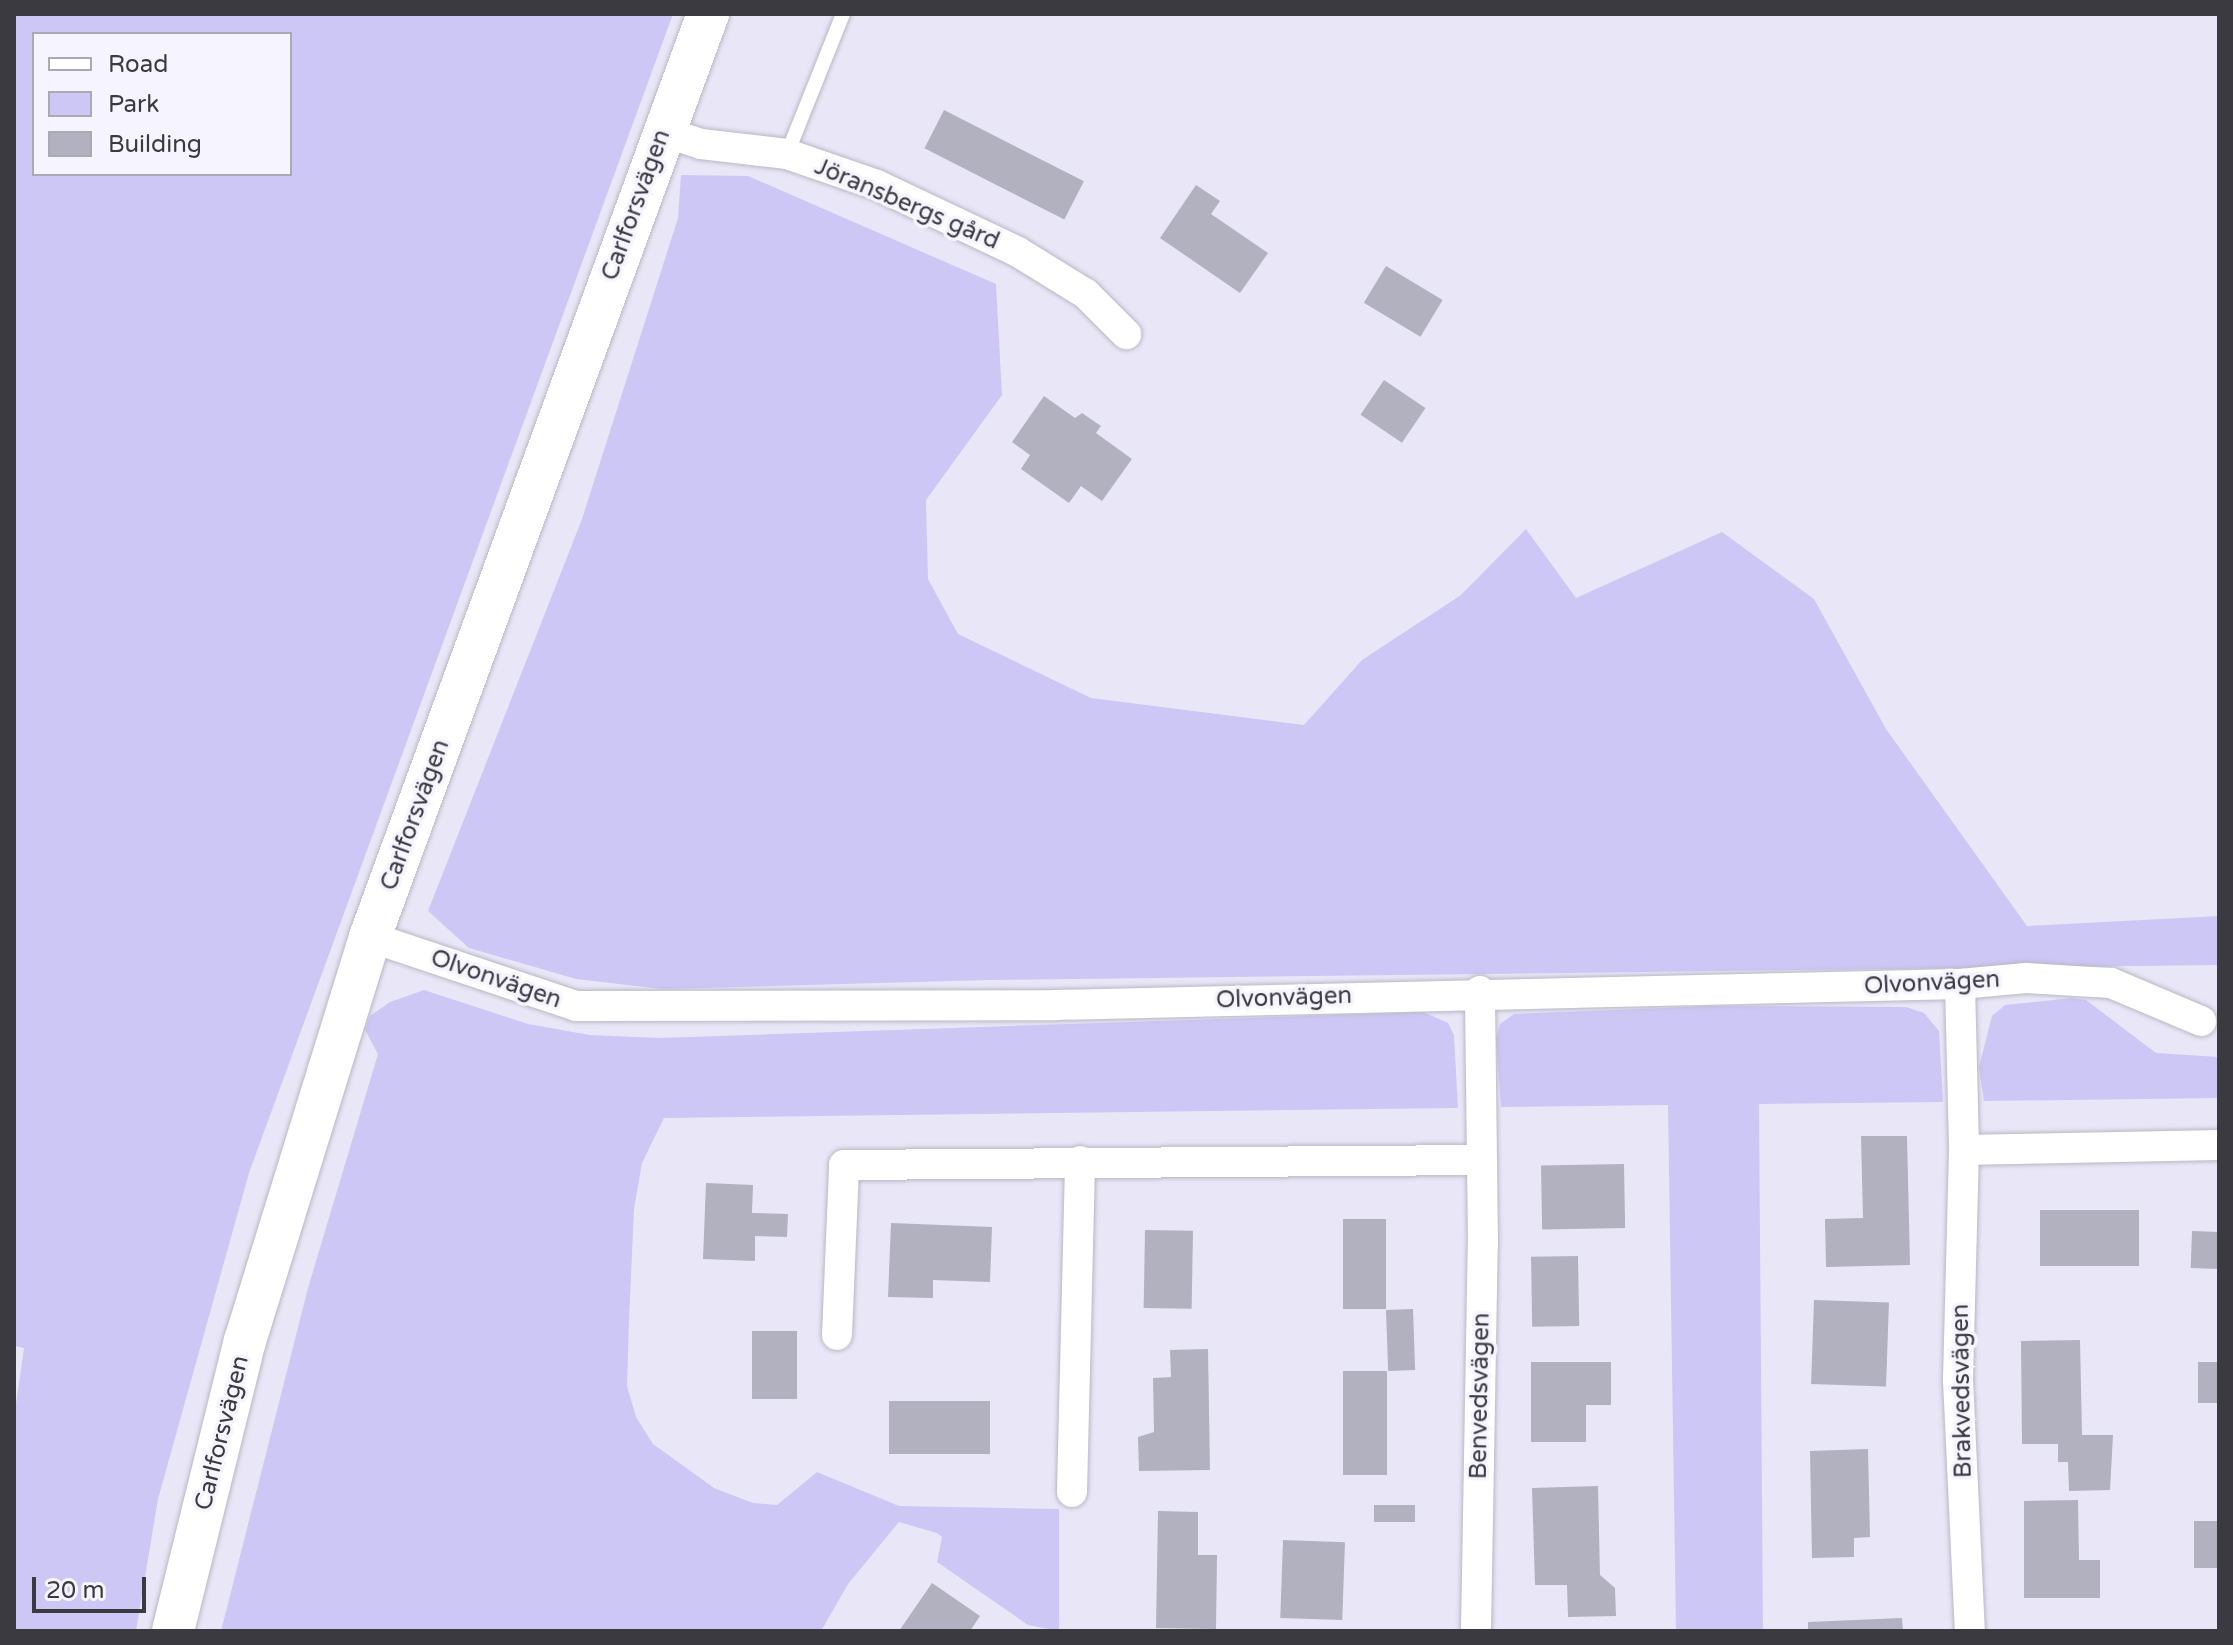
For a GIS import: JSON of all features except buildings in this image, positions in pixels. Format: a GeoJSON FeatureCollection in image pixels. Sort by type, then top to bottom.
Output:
{"type":"FeatureCollection","features":[{"type":"Feature","properties":{"kind":"street","name":"Carlforsvägen"},"geometry":{"type":"LineString","coordinates":[[173,1631],[245,1341],[370,937],[662,131],[708,14]]}},
{"type":"Feature","properties":{"kind":"street","name":"Jöransbergs gård"},"geometry":{"type":"LineString","coordinates":[[662,131],[701,144],[787,154],[877,185],[1018,252],[1086,294],[1126,334]]}},
{"type":"Feature","properties":{"kind":"street","name":"Olvonvägen"},"geometry":{"type":"LineString","coordinates":[[370,937],[576,1006],[1055,1005],[1480,991],[1960,984],[2026,978],[2111,983],[2201,1021]]}},
{"type":"Feature","properties":{"kind":"street","name":"Brakvedsvägen"},"geometry":{"type":"LineString","coordinates":[[1960,984],[1964,1150],[1958,1380],[1970,1631]]}},
{"type":"Feature","properties":{"kind":"street","name":"Benvedsvägen"},"geometry":{"type":"LineString","coordinates":[[1476,1631],[1480,991]]}},
{"type":"Feature","properties":{"kind":"street"},"geometry":{"type":"LineString","coordinates":[[1964,1150],[2219,1145]]}},
{"type":"Feature","properties":{"kind":"street"},"geometry":{"type":"LineString","coordinates":[[837,1335],[844,1165],[1080,1161],[1244,1166],[1481,1160]]}},
{"type":"Feature","properties":{"kind":"street"},"geometry":{"type":"LineString","coordinates":[[1072,1492],[1080,1161]]}},
{"type":"Feature","properties":{"kind":"lane"},"geometry":{"type":"LineString","coordinates":[[787,154],[843,14]]}},
{"type":"Feature","properties":{"kind":"green space"},"geometry":{"type":"Polygon","coordinates":[[[14,14],[673,14],[249,1173],[158,1499],[136,1631],[14,1631],[14,1417],[24,1348],[14,1346],[14,14]]]}},
{"type":"Feature","properties":{"kind":"green space"},"geometry":{"type":"Polygon","coordinates":[[[681,175],[748,176],[996,284],[1002,395],[926,500],[928,579],[958,634],[1091,698],[1304,725],[1362,660],[1461,595],[1526,529],[1576,598],[1722,532],[1814,599],[1886,729],[2027,926],[2219,916],[2219,965],[988,980],[662,989],[576,979],[469,948],[428,911],[582,519],[678,218],[681,175]]]}},
{"type":"Feature","properties":{"kind":"green space"},"geometry":{"type":"Polygon","coordinates":[[[424,990],[528,1024],[590,1035],[659,1038],[1423,1012],[1448,1023],[1454,1035],[1458,1108],[664,1118],[642,1163],[634,1209],[629,1320],[627,1386],[636,1417],[653,1444],[714,1488],[753,1503],[777,1505],[817,1472],[899,1506],[1059,1509],[1059,1631],[1028,1625],[937,1562],[942,1537],[937,1533],[899,1522],[848,1584],[821,1631],[221,1631],[308,1288],[378,1054],[365,1030],[370,1016],[390,1002],[424,990]]]}},
{"type":"Feature","properties":{"kind":"green space"},"geometry":{"type":"Polygon","coordinates":[[[2072,998],[2086,1000],[2156,1053],[2219,1057],[2219,1098],[1984,1101],[1979,1067],[1992,1016],[2005,1005],[2072,998]]]}},
{"type":"Feature","properties":{"kind":"green space"},"geometry":{"type":"Polygon","coordinates":[[[1713,1006],[1906,1007],[1924,1013],[1939,1031],[1943,1102],[1759,1104],[1763,1631],[1676,1631],[1668,1105],[1501,1107],[1496,1039],[1500,1024],[1514,1014],[1713,1006]]]}}]}
